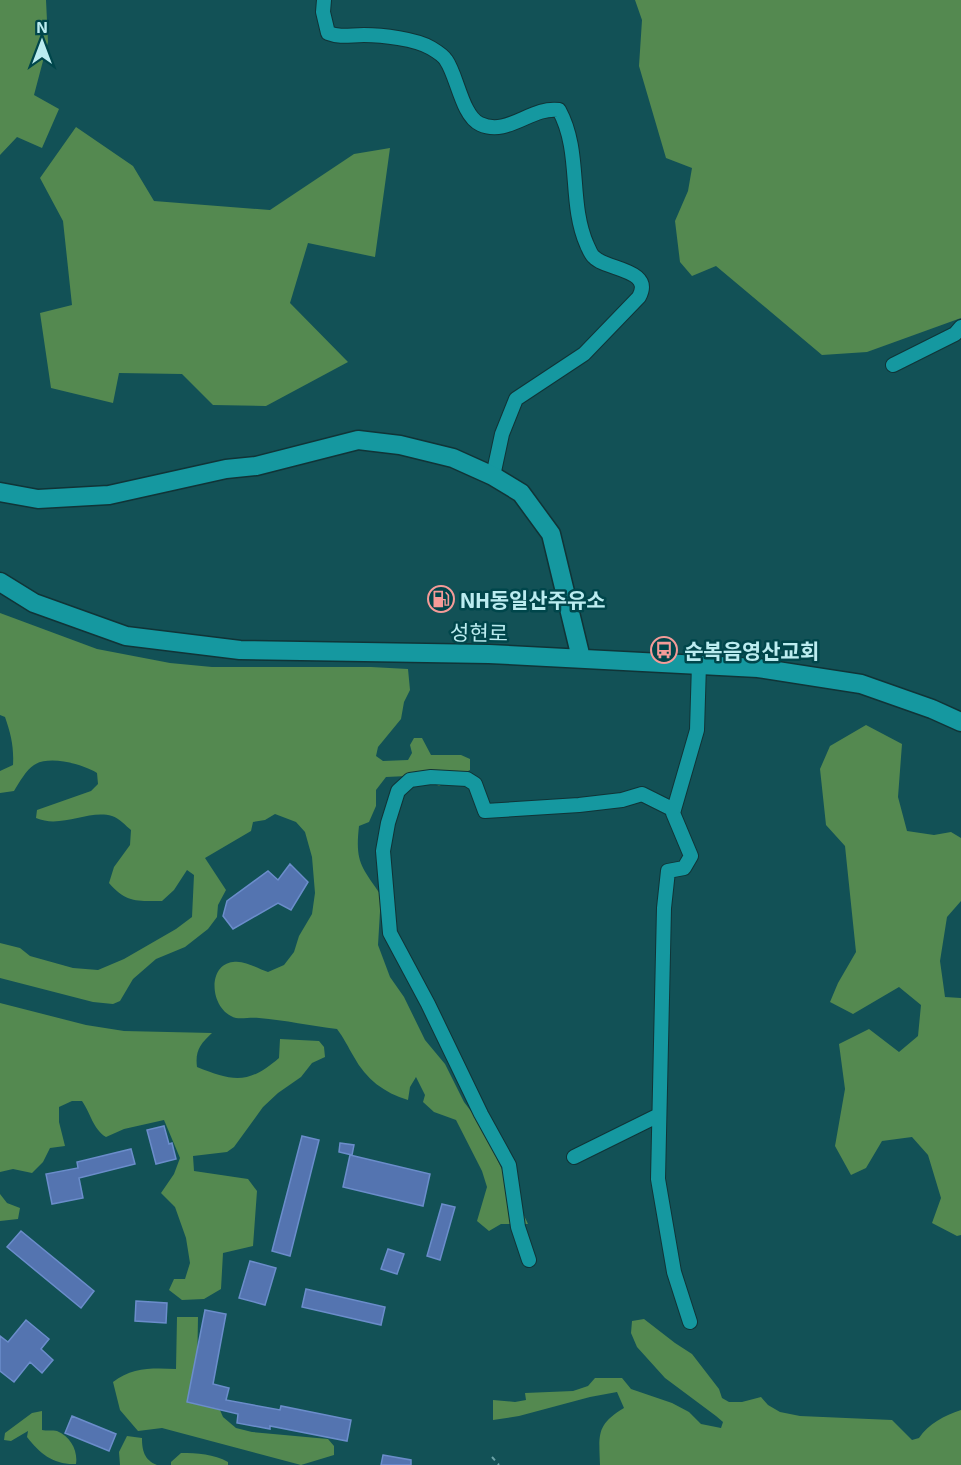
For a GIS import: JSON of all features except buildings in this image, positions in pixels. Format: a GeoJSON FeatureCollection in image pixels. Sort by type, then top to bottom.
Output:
{"type":"FeatureCollection","features":[{"type":"Feature","properties":{"kind":"main road"},"geometry":{"type":"LineString","coordinates":[[0,492],[38,500],[109,495],[226,470],[256,466],[358,441],[400,445],[453,458],[493,476],[521,493],[551,534],[581,658]]}},
{"type":"Feature","properties":{"kind":"main road","name":"성현로"},"geometry":{"type":"LineString","coordinates":[[0,582],[34,603],[126,636],[240,650],[581,658],[758,668],[861,684],[932,709],[961,723]]}},
{"type":"Feature","properties":{"kind":"street"},"geometry":{"type":"LineString","coordinates":[[324,0],[323,12],[328,33],[339,37],[365,35],[404,40],[430,47],[446,59],[470,114],[479,124],[508,126],[536,112],[559,110],[571,141],[578,219],[588,246],[595,259],[635,275],[642,285],[639,297],[584,354],[516,399],[502,434],[493,476]]}},
{"type":"Feature","properties":{"kind":"street"},"geometry":{"type":"LineString","coordinates":[[893,366],[955,334],[961,327]]}},
{"type":"Feature","properties":{"kind":"street"},"geometry":{"type":"LineString","coordinates":[[690,1322],[674,1272],[658,1179],[664,908],[668,872],[684,868],[691,856],[674,810],[697,730],[699,664]]}},
{"type":"Feature","properties":{"kind":"street"},"geometry":{"type":"LineString","coordinates":[[529,1260],[518,1227],[509,1165],[390,933],[382,851],[398,791],[410,780],[431,777],[467,779],[475,784],[485,811],[579,805],[622,800],[642,794],[674,810]]}},
{"type":"Feature","properties":{"kind":"street"},"geometry":{"type":"LineString","coordinates":[[574,1157],[659,1115]]}},
{"type":"Feature","properties":{"kind":"path"},"geometry":{"type":"LineString","coordinates":[[492,1457],[499,1465]]}},
{"type":"Feature","properties":{"kind":"green space"},"geometry":{"type":"Polygon","coordinates":[[[0,0],[46,0],[48,42],[34,95],[59,109],[42,148],[17,137],[0,155],[0,0]]]}},
{"type":"Feature","properties":{"kind":"green space"},"geometry":{"type":"Polygon","coordinates":[[[635,0],[961,0],[961,318],[867,352],[822,355],[716,266],[692,276],[680,262],[675,221],[688,191],[692,168],[666,158],[639,66],[642,20],[635,0]]]}},
{"type":"Feature","properties":{"kind":"green space"},"geometry":{"type":"Polygon","coordinates":[[[76,127],[133,166],[154,201],[270,210],[354,154],[390,148],[375,257],[308,243],[290,303],[348,362],[266,406],[213,405],[182,374],[119,373],[113,403],[51,388],[40,313],[72,305],[63,221],[40,178],[76,127]]]}},
{"type":"Feature","properties":{"kind":"green space"},"geometry":{"type":"Polygon","coordinates":[[[0,613],[97,649],[170,663],[212,667],[408,669],[410,690],[404,702],[401,719],[378,747],[376,756],[383,761],[408,760],[412,753],[410,745],[414,738],[422,738],[431,755],[461,755],[470,759],[470,770],[439,786],[425,779],[407,776],[386,777],[376,790],[376,806],[369,822],[359,826],[358,848],[364,870],[381,895],[378,945],[390,977],[404,997],[425,1040],[445,1064],[464,1102],[480,1123],[528,1224],[501,1224],[489,1231],[477,1221],[487,1187],[482,1171],[456,1120],[434,1112],[423,1102],[425,1095],[416,1077],[410,1087],[408,1100],[399,1097],[376,1084],[364,1072],[337,1029],[269,1019],[236,1018],[227,1014],[221,1007],[215,988],[218,971],[224,965],[233,962],[242,962],[268,972],[284,965],[294,952],[299,936],[312,914],[315,893],[312,857],[305,832],[296,822],[275,814],[265,820],[253,822],[251,831],[205,858],[226,890],[218,905],[217,917],[208,929],[185,947],[156,959],[133,979],[120,1001],[113,1004],[93,1002],[0,978],[0,943],[20,948],[30,956],[73,968],[98,970],[124,959],[176,929],[192,917],[194,875],[187,870],[174,890],[162,901],[132,900],[115,890],[109,883],[114,867],[130,845],[131,830],[125,824],[115,817],[103,815],[55,821],[36,818],[37,810],[91,791],[98,784],[97,773],[91,770],[66,762],[40,762],[28,770],[14,791],[0,793],[0,771],[13,765],[13,758],[9,729],[5,717],[0,715],[0,613]]]}},
{"type":"Feature","properties":{"kind":"green space"},"geometry":{"type":"Polygon","coordinates":[[[866,725],[902,744],[898,797],[907,831],[934,835],[951,832],[961,838],[961,901],[947,917],[940,961],[945,997],[961,998],[961,1235],[957,1236],[932,1223],[941,1198],[928,1155],[912,1137],[882,1141],[866,1168],[851,1175],[835,1146],[845,1089],[839,1044],[869,1029],[899,1052],[918,1036],[921,1005],[899,987],[853,1014],[830,1002],[856,952],[845,846],[826,825],[820,769],[830,746],[866,725]]]}},
{"type":"Feature","properties":{"kind":"green space"},"geometry":{"type":"Polygon","coordinates":[[[0,1003],[86,1025],[124,1031],[212,1033],[199,1048],[197,1067],[231,1078],[250,1076],[279,1058],[280,1039],[319,1041],[324,1047],[325,1057],[312,1063],[301,1077],[263,1107],[234,1147],[227,1152],[193,1156],[194,1171],[248,1179],[257,1191],[253,1246],[223,1253],[221,1289],[204,1299],[182,1300],[169,1290],[174,1279],[185,1279],[190,1263],[186,1238],[175,1207],[161,1193],[174,1174],[180,1158],[164,1120],[124,1129],[106,1137],[95,1126],[82,1101],[72,1101],[59,1107],[59,1122],[65,1146],[50,1148],[43,1162],[32,1173],[13,1169],[0,1172],[0,1003]]]}},
{"type":"Feature","properties":{"kind":"green space"},"geometry":{"type":"Polygon","coordinates":[[[0,1194],[7,1203],[20,1208],[18,1219],[0,1221],[0,1194]]]}},
{"type":"Feature","properties":{"kind":"green space"},"geometry":{"type":"Polygon","coordinates":[[[177,1317],[198,1317],[197,1377],[210,1403],[220,1410],[223,1417],[236,1428],[252,1432],[328,1439],[334,1446],[334,1455],[301,1465],[162,1428],[138,1431],[120,1410],[113,1382],[135,1371],[176,1369],[177,1317]]]}},
{"type":"Feature","properties":{"kind":"green space"},"geometry":{"type":"Polygon","coordinates":[[[644,1319],[692,1354],[719,1389],[722,1398],[729,1402],[742,1402],[761,1397],[768,1405],[780,1412],[800,1416],[892,1420],[912,1440],[919,1438],[937,1421],[961,1410],[961,1465],[600,1465],[601,1431],[608,1420],[624,1408],[617,1392],[519,1416],[493,1420],[493,1400],[515,1402],[526,1400],[525,1393],[573,1391],[588,1386],[595,1378],[622,1378],[631,1389],[672,1403],[689,1412],[701,1424],[721,1428],[723,1422],[665,1378],[637,1347],[631,1333],[632,1321],[644,1319]]]}},
{"type":"Feature","properties":{"kind":"green space"},"geometry":{"type":"Polygon","coordinates":[[[42,1411],[42,1430],[57,1431],[70,1441],[75,1449],[76,1464],[61,1463],[48,1457],[27,1437],[28,1431],[11,1441],[4,1440],[5,1433],[32,1413],[42,1411]]]}},
{"type":"Feature","properties":{"kind":"green space"},"geometry":{"type":"Polygon","coordinates":[[[127,1436],[142,1438],[145,1454],[157,1465],[120,1465],[119,1452],[127,1436]]]}},
{"type":"Feature","properties":{"kind":"green space"},"geometry":{"type":"Polygon","coordinates":[[[181,1453],[223,1459],[228,1462],[228,1465],[171,1465],[171,1462],[181,1453]]]}},
{"type":"Feature","properties":{"kind":"place","name":"NH동일산주유소"},"geometry":{"type":"Point","coordinates":[441,599]}},
{"type":"Feature","properties":{"kind":"place","name":"순복음영산교회"},"geometry":{"type":"Point","coordinates":[664,650]}}]}
